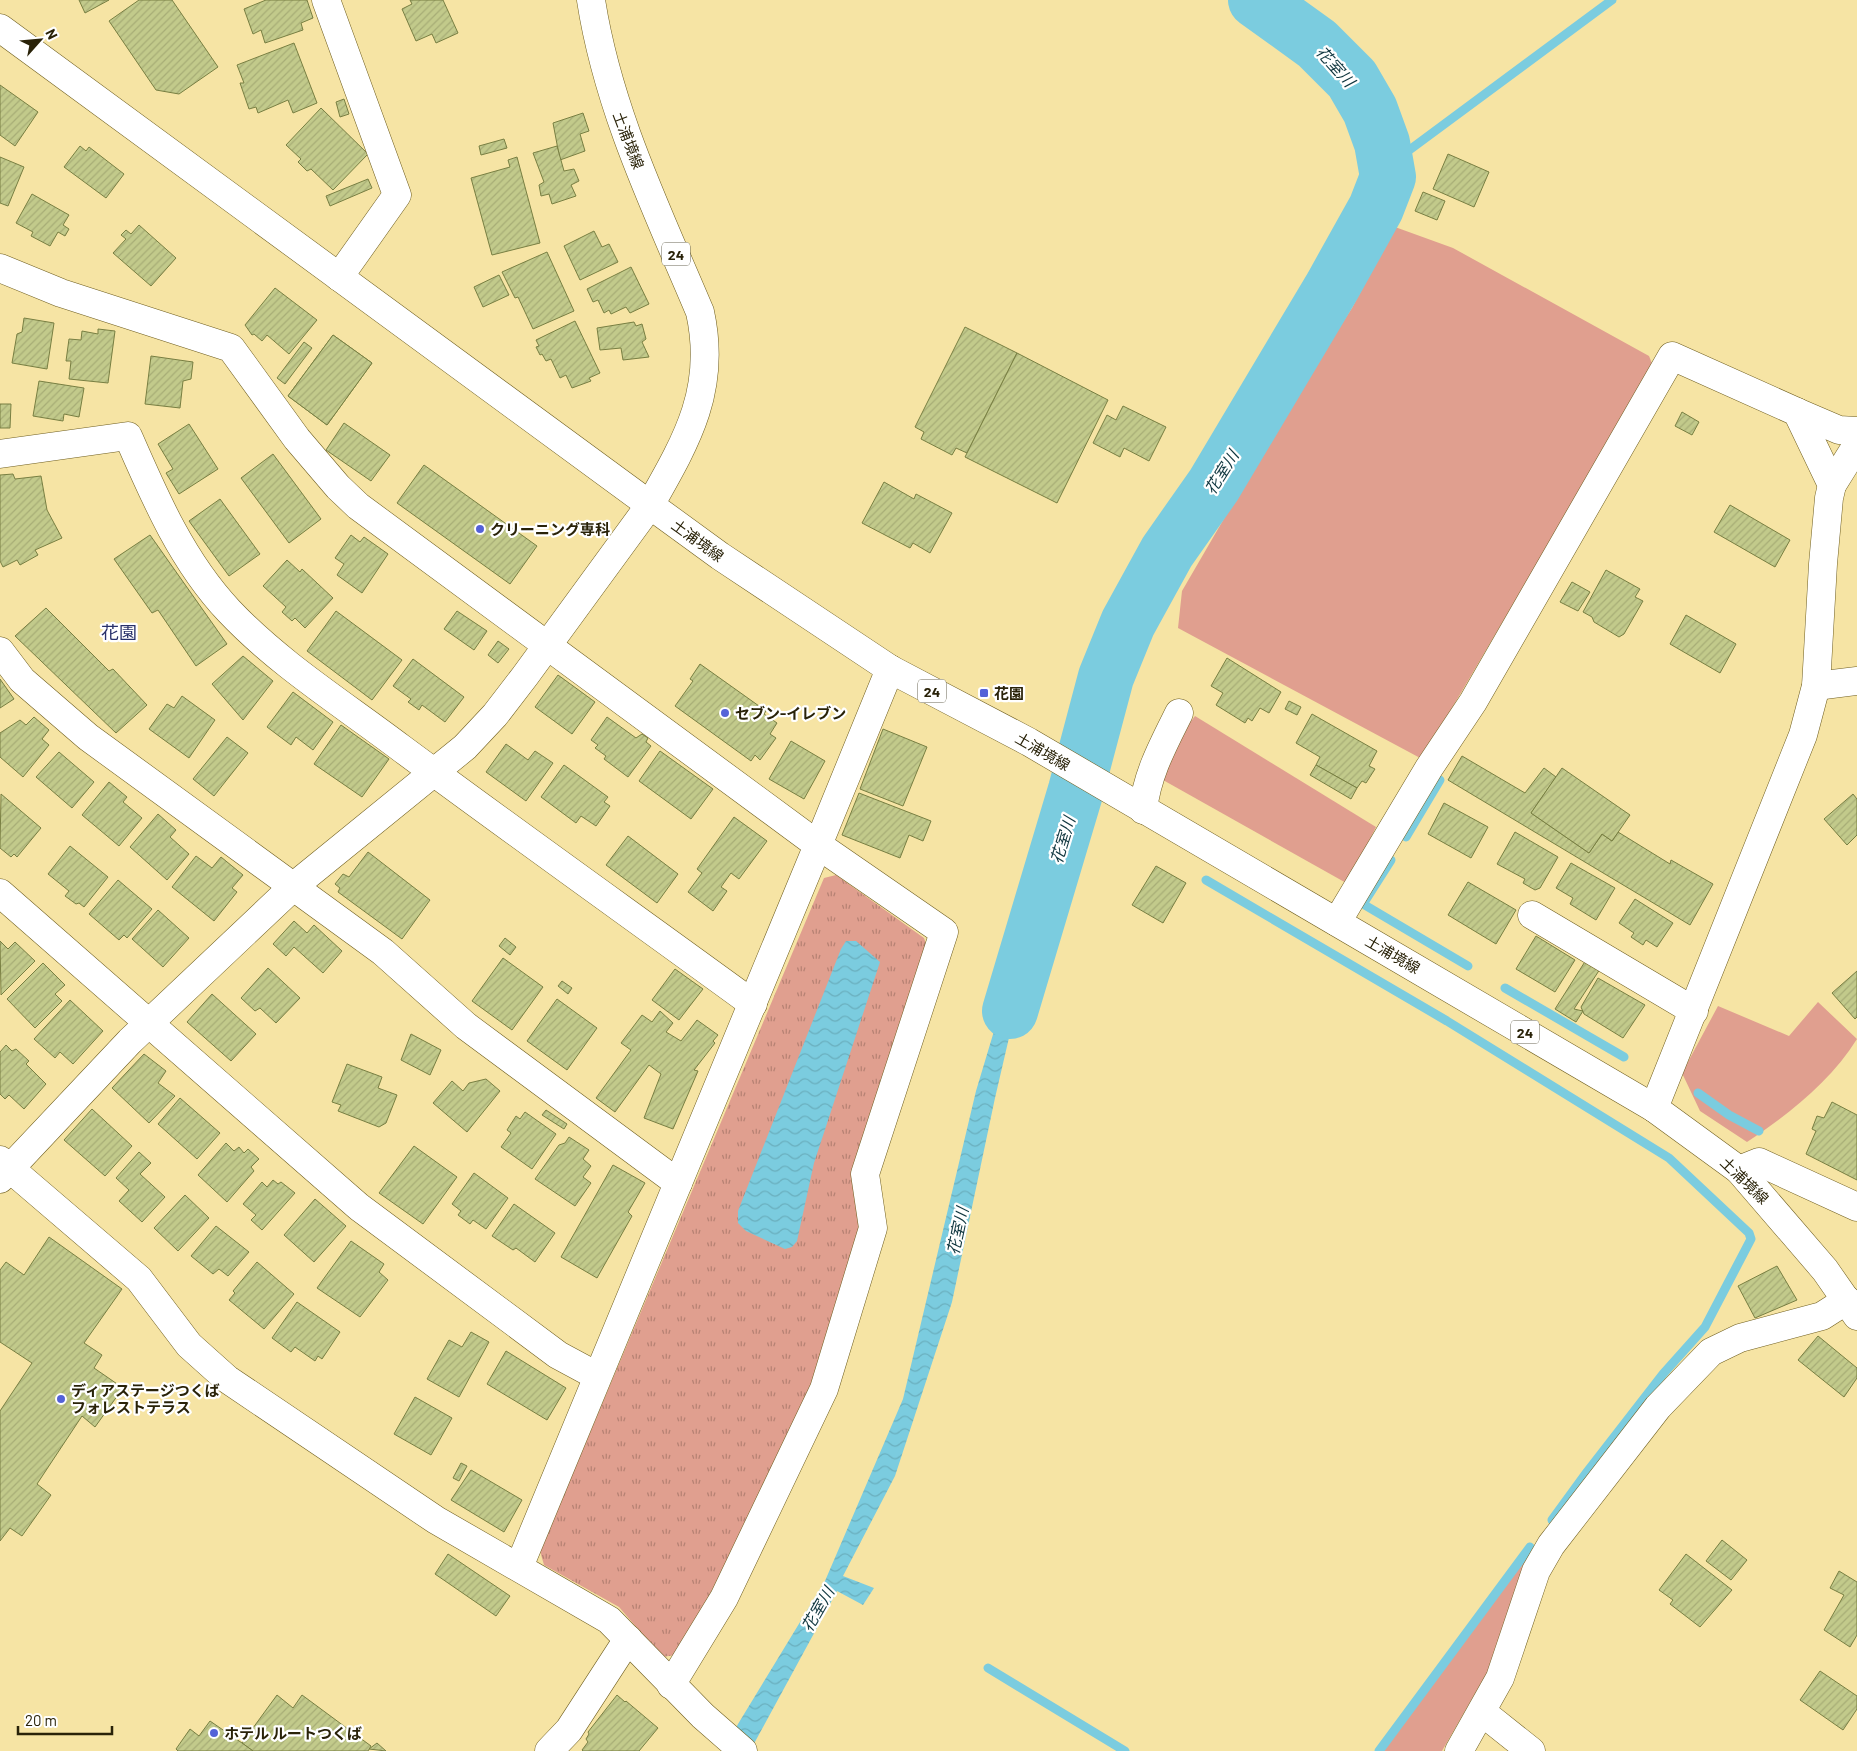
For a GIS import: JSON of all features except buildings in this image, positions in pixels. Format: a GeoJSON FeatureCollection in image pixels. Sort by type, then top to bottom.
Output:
{"type":"FeatureCollection","features":[{"type":"Feature","properties":{"kind":"street"},"geometry":{"type":"LineString","coordinates":[[326,0],[397,195],[339,277]]}},
{"type":"Feature","properties":{"kind":"street","name":"土浦境線"},"geometry":{"type":"LineString","coordinates":[[591,0],[596,36],[616,108],[700,312],[706,338],[706,363],[696,414],[684,446],[650,505],[720,556],[890,669],[1029,742],[1654,1108],[1739,1170],[1802,1241],[1852,1308]]}},
{"type":"Feature","properties":{"kind":"street"},"geometry":{"type":"LineString","coordinates":[[0,28],[650,505],[548,646],[495,715],[435,773],[294,886],[150,1022],[3,1169],[139,1279],[189,1345],[227,1379],[436,1520],[609,1620],[703,1716],[743,1751]]}},
{"type":"Feature","properties":{"kind":"street"},"geometry":{"type":"LineString","coordinates":[[0,268],[61,293],[231,348],[297,439],[351,500],[380,524],[818,845],[944,932],[865,1174],[873,1228],[824,1389],[724,1598],[671,1684]]}},
{"type":"Feature","properties":{"kind":"street"},"geometry":{"type":"LineString","coordinates":[[1337,922],[1429,768],[1473,702],[1672,356],[1838,430],[1857,431]]}},
{"type":"Feature","properties":{"kind":"street"},"geometry":{"type":"LineString","coordinates":[[1797,412],[1832,485]]}},
{"type":"Feature","properties":{"kind":"street"},"geometry":{"type":"LineString","coordinates":[[0,454],[128,436],[168,525],[194,568],[228,610],[271,651],[435,773],[753,1004]]}},
{"type":"Feature","properties":{"kind":"street"},"geometry":{"type":"LineString","coordinates":[[1654,1108],[1803,735],[1816,686],[1823,564],[1832,485],[1857,445]]}},
{"type":"Feature","properties":{"kind":"street"},"geometry":{"type":"LineString","coordinates":[[0,651],[22,680],[88,737],[383,952],[466,1026],[678,1183]]}},
{"type":"Feature","properties":{"kind":"street"},"geometry":{"type":"LineString","coordinates":[[519,1567],[596,1376],[753,1004],[890,669]]}},
{"type":"Feature","properties":{"kind":"street"},"geometry":{"type":"LineString","coordinates":[[1816,686],[1857,680]]}},
{"type":"Feature","properties":{"kind":"street"},"geometry":{"type":"LineString","coordinates":[[1135,805],[1145,791],[1152,768],[1179,713]]}},
{"type":"Feature","properties":{"kind":"street"},"geometry":{"type":"LineString","coordinates":[[0,893],[150,1022],[359,1207],[558,1355],[596,1376]]}},
{"type":"Feature","properties":{"kind":"street"},"geometry":{"type":"LineString","coordinates":[[1532,915],[1694,1011]]}},
{"type":"Feature","properties":{"kind":"street"},"geometry":{"type":"LineString","coordinates":[[1739,1170],[1759,1162],[1857,1207]]}},
{"type":"Feature","properties":{"kind":"street"},"geometry":{"type":"LineString","coordinates":[[1459,1751],[1500,1678],[1536,1570],[1551,1545],[1658,1407],[1711,1352],[1740,1338],[1852,1308]]}},
{"type":"Feature","properties":{"kind":"street"},"geometry":{"type":"LineString","coordinates":[[549,1751],[569,1730],[628,1639]]}},
{"type":"Feature","properties":{"kind":"street"},"geometry":{"type":"LineString","coordinates":[[1482,1712],[1531,1751]]}},
{"type":"Feature","properties":{"kind":"green space"},"geometry":{"type":"Polygon","coordinates":[[[1395,227],[1453,248],[1649,356],[1653,366],[1422,759],[1178,628],[1182,591],[1297,393],[1352,308],[1395,227]]]}},
{"type":"Feature","properties":{"kind":"green space"},"geometry":{"type":"Polygon","coordinates":[[[1195,716],[1376,827],[1348,884],[1163,780],[1181,734],[1195,716]]]}},
{"type":"Feature","properties":{"kind":"green space"},"geometry":{"type":"Polygon","coordinates":[[[836,875],[924,938],[929,952],[865,1233],[821,1364],[772,1482],[676,1655],[662,1657],[619,1607],[544,1565],[540,1551],[824,878],[836,875]]]}},
{"type":"Feature","properties":{"kind":"green space"},"geometry":{"type":"Polygon","coordinates":[[[1818,1002],[1857,1039],[1835,1069],[1808,1096],[1747,1142],[1700,1111],[1682,1073],[1718,1006],[1789,1036],[1818,1002]]]}},
{"type":"Feature","properties":{"kind":"green space"},"geometry":{"type":"Polygon","coordinates":[[[1532,1549],[1535,1552],[1488,1671],[1442,1751],[1383,1751],[1532,1549]]]}},
{"type":"Feature","properties":{"kind":"water"},"geometry":{"type":"Polygon","coordinates":[[[1241,0],[1272,0],[1322,36],[1310,50],[1241,0]]]}},
{"type":"Feature","properties":{"kind":"water"},"geometry":{"type":"Polygon","coordinates":[[[1158,546],[1176,559],[1154,594],[1137,628],[1116,681],[1105,716],[1067,788],[1096,673],[1118,618],[1158,546]]]}},
{"type":"Feature","properties":{"kind":"water"},"geometry":{"type":"Polygon","coordinates":[[[1067,788],[995,1098],[952,1302],[895,1476],[843,1576],[874,1588],[863,1605],[837,1591],[750,1751],[724,1751],[738,1724],[825,1581],[903,1399],[976,1091],[1067,788]]]}},
{"type":"Feature","properties":{"kind":"water"},"geometry":{"type":"Polygon","coordinates":[[[846,941],[856,941],[880,962],[814,1163],[797,1241],[792,1247],[785,1249],[746,1231],[738,1223],[738,1211],[841,949],[846,941]]]}},
{"type":"Feature","properties":{"kind":"pier"},"geometry":{"type":"Polygon","coordinates":[[[1081,717],[1101,729],[1069,788],[1065,786],[1081,717]]]}},
{"type":"Feature","properties":{"kind":"waterway","name":"花室川"},"geometry":{"type":"LineString","coordinates":[[1010,1011],[1076,790],[1106,677],[1128,623],[1167,552],[1214,485],[1332,287],[1376,208],[1388,177],[1382,143],[1370,110],[1352,79],[1317,44],[1256,0]]}},
{"type":"Feature","properties":{"kind":"waterway"},"geometry":{"type":"LineString","coordinates":[[1388,177],[1408,151],[1612,0]]}},
{"type":"Feature","properties":{"kind":"waterway"},"geometry":{"type":"LineString","coordinates":[[1406,837],[1440,780]]}},
{"type":"Feature","properties":{"kind":"waterway"},"geometry":{"type":"LineString","coordinates":[[1391,860],[1363,904],[1468,966]]}},
{"type":"Feature","properties":{"kind":"waterway"},"geometry":{"type":"LineString","coordinates":[[1206,880],[1447,1021],[1669,1158],[1749,1233],[1751,1239],[1705,1327],[1663,1374],[1552,1520]]}},
{"type":"Feature","properties":{"kind":"waterway"},"geometry":{"type":"LineString","coordinates":[[1505,988],[1624,1057]]}},
{"type":"Feature","properties":{"kind":"waterway"},"geometry":{"type":"LineString","coordinates":[[1698,1093],[1729,1115],[1759,1131]]}},
{"type":"Feature","properties":{"kind":"waterway"},"geometry":{"type":"LineString","coordinates":[[1379,1751],[1530,1547]]}},
{"type":"Feature","properties":{"kind":"waterway"},"geometry":{"type":"LineString","coordinates":[[988,1668],[1125,1751]]}},
{"type":"Feature","properties":{"kind":"place","name":"クリーニング専科"},"geometry":{"type":"Point","coordinates":[480,529]}},
{"type":"Feature","properties":{"kind":"place","name":"花園"},"geometry":{"type":"Point","coordinates":[984,693]}},
{"type":"Feature","properties":{"kind":"place","name":"セブン-イレブン"},"geometry":{"type":"Point","coordinates":[725,713]}},
{"type":"Feature","properties":{"kind":"place","name":"ディアステージつくば フォレストテラス"},"geometry":{"type":"Point","coordinates":[61,1399]}},
{"type":"Feature","properties":{"kind":"place","name":"ホテル ルートつくば"},"geometry":{"type":"Point","coordinates":[214,1733]}},
{"type":"Feature","properties":{"kind":"district","name":"花園"},"geometry":{"type":"Point","coordinates":[119,632]}}]}
